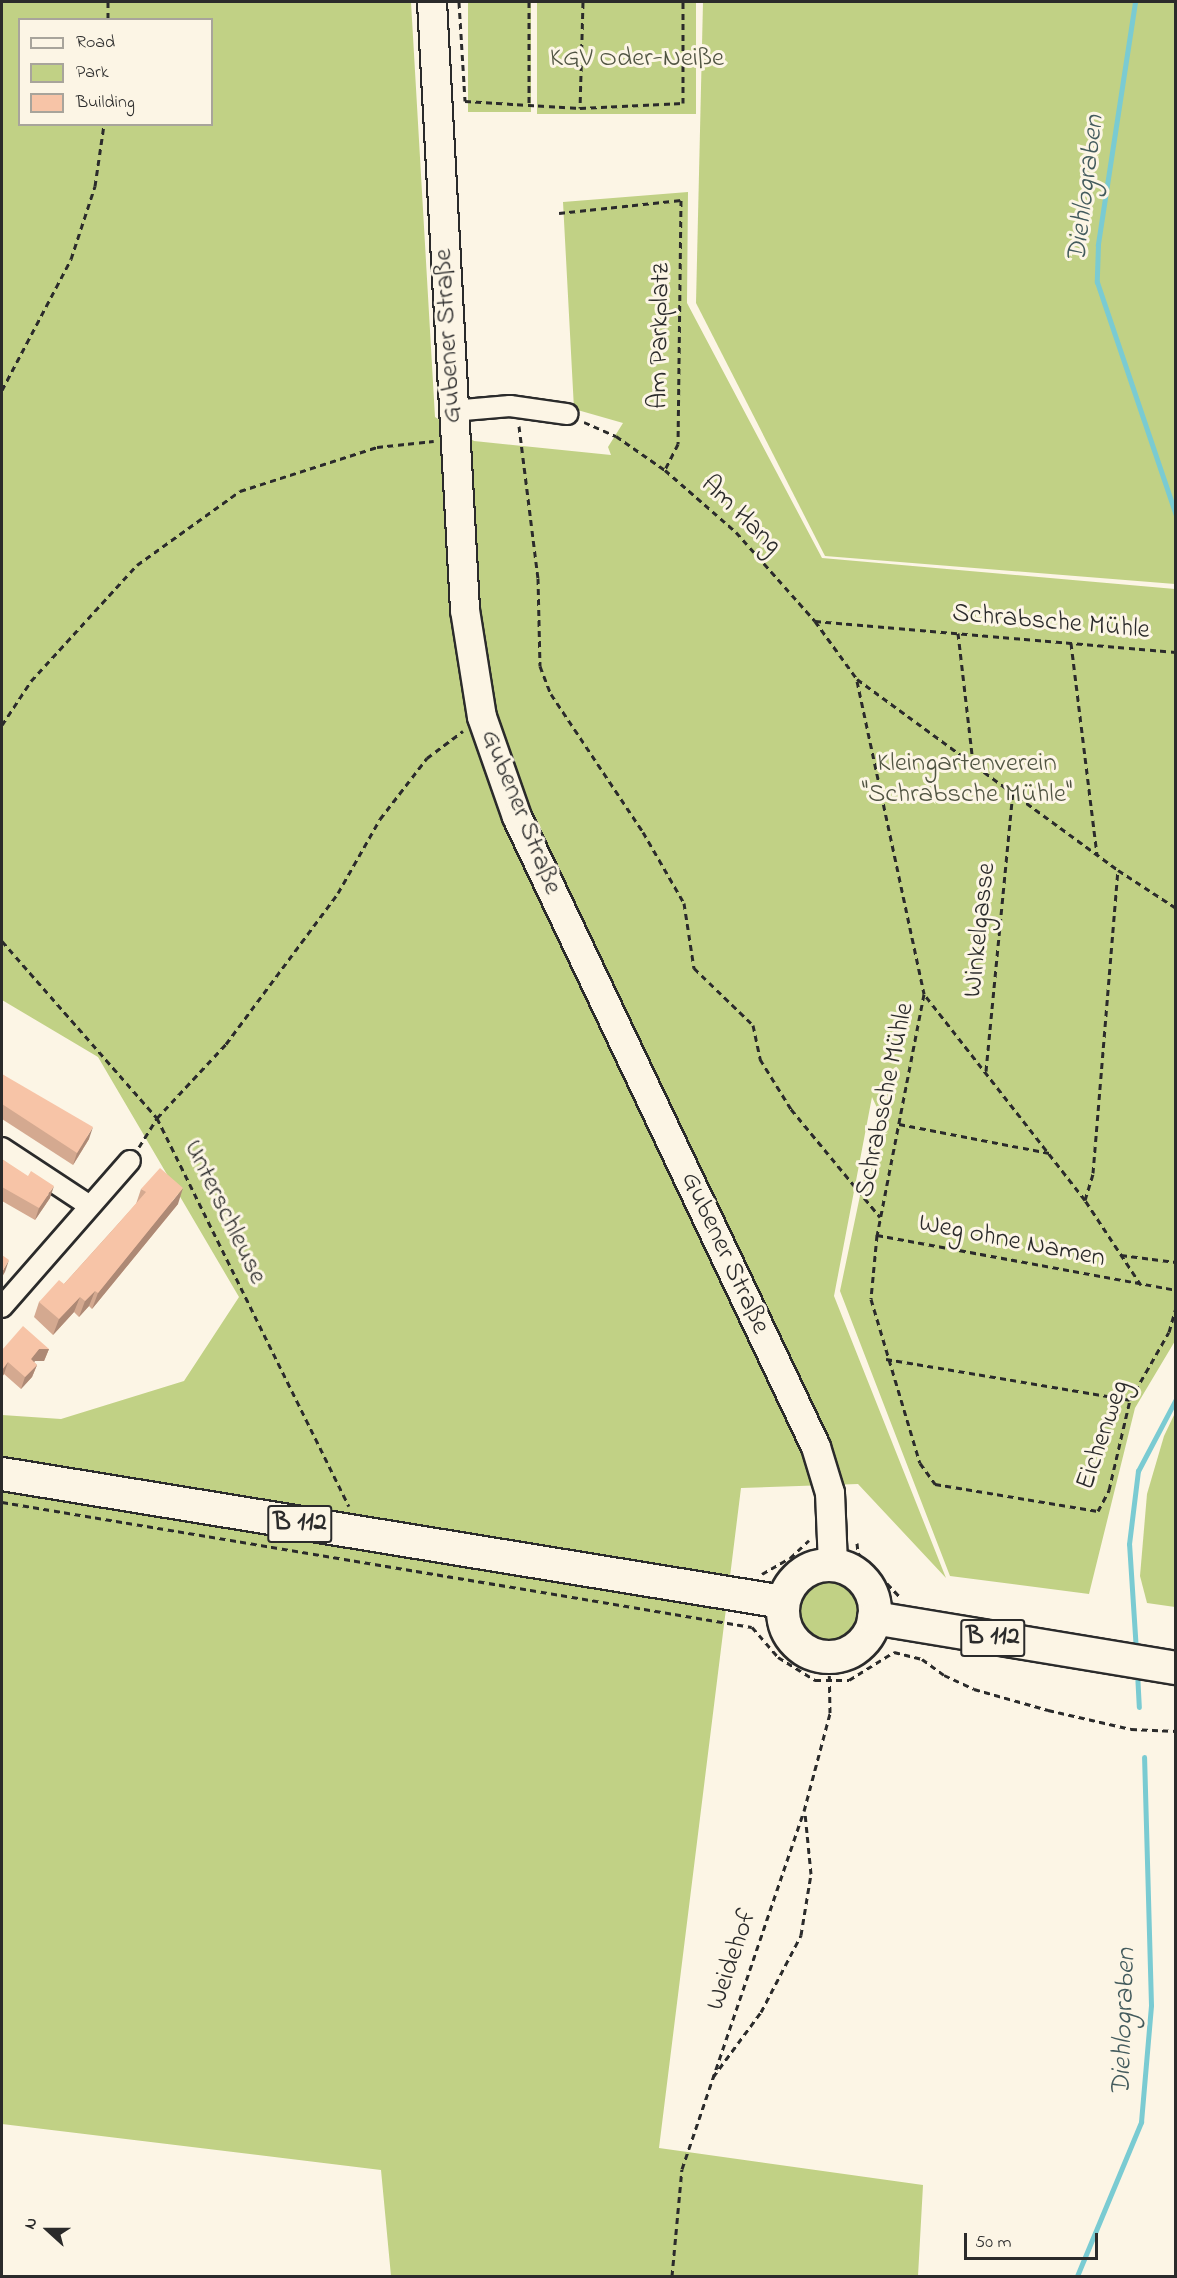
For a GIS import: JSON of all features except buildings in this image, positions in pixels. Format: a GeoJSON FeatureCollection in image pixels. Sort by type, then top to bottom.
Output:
{"type":"FeatureCollection","features":[{"type":"Feature","properties":{"kind":"main road","name":"Gubener Straße"},"geometry":{"type":"LineString","coordinates":[[432,2],[453,424],[465,610],[482,717],[517,817],[816,1447],[830,1492],[833,1565]]}},
{"type":"Feature","properties":{"kind":"main road","name":"B 112"},"geometry":{"type":"LineString","coordinates":[[2,1474],[363,1535],[783,1602]]}},
{"type":"Feature","properties":{"kind":"main road"},"geometry":{"type":"LineString","coordinates":[[833,1565],[861,1578],[870,1590],[874,1618],[867,1636],[830,1670],[797,1645],[784,1625],[783,1602],[787,1591],[802,1573],[833,1565]]}},
{"type":"Feature","properties":{"kind":"main road","name":"B 112"},"geometry":{"type":"LineString","coordinates":[[874,1618],[1168,1667]]}},
{"type":"Feature","properties":{"kind":"street"},"geometry":{"type":"LineString","coordinates":[[453,424],[517,407],[567,414]]}},
{"type":"Feature","properties":{"kind":"street"},"geometry":{"type":"LineString","coordinates":[[2,1148],[90,1206]]}},
{"type":"Feature","properties":{"kind":"street"},"geometry":{"type":"LineString","coordinates":[[2,1307],[130,1161]]}},
{"type":"Feature","properties":{"kind":"path"},"geometry":{"type":"LineString","coordinates":[[108,2],[108,18]]}},
{"type":"Feature","properties":{"kind":"path"},"geometry":{"type":"LineString","coordinates":[[459,2],[465,101],[580,108],[683,103],[683,2]]}},
{"type":"Feature","properties":{"kind":"path"},"geometry":{"type":"LineString","coordinates":[[529,2],[529,105]]}},
{"type":"Feature","properties":{"kind":"path"},"geometry":{"type":"LineString","coordinates":[[580,108],[583,2]]}},
{"type":"Feature","properties":{"kind":"path"},"geometry":{"type":"LineString","coordinates":[[2,390],[72,259],[95,186],[104,126]]}},
{"type":"Feature","properties":{"kind":"path","name":"Am Parkplatz"},"geometry":{"type":"LineString","coordinates":[[559,213],[681,200],[678,444],[665,470]]}},
{"type":"Feature","properties":{"kind":"path"},"geometry":{"type":"LineString","coordinates":[[517,407],[537,578],[540,666],[551,693],[643,832],[684,903],[694,968],[753,1025],[760,1059],[791,1108],[880,1217]]}},
{"type":"Feature","properties":{"kind":"path","name":"Am Hang"},"geometry":{"type":"LineString","coordinates":[[567,414],[616,436],[665,470],[736,532],[815,621],[857,679]]}},
{"type":"Feature","properties":{"kind":"path"},"geometry":{"type":"LineString","coordinates":[[2,725],[30,681],[137,565],[240,491],[453,424]]}},
{"type":"Feature","properties":{"kind":"path","name":"Schrabsche Mühle"},"geometry":{"type":"LineString","coordinates":[[815,621],[1176,652]]}},
{"type":"Feature","properties":{"kind":"path"},"geometry":{"type":"LineString","coordinates":[[958,633],[973,762]]}},
{"type":"Feature","properties":{"kind":"path"},"geometry":{"type":"LineString","coordinates":[[1071,643],[1097,855]]}},
{"type":"Feature","properties":{"kind":"path"},"geometry":{"type":"LineString","coordinates":[[857,679],[1097,855],[1176,908]]}},
{"type":"Feature","properties":{"kind":"path"},"geometry":{"type":"LineString","coordinates":[[857,679],[924,994]]}},
{"type":"Feature","properties":{"kind":"path"},"geometry":{"type":"LineString","coordinates":[[130,1161],[157,1118],[226,1044],[338,893],[380,819],[427,758],[482,717]]}},
{"type":"Feature","properties":{"kind":"path","name":"Winkelgasse"},"geometry":{"type":"LineString","coordinates":[[986,1073],[1013,792]]}},
{"type":"Feature","properties":{"kind":"path"},"geometry":{"type":"LineString","coordinates":[[1085,1200],[1093,1173],[1118,870]]}},
{"type":"Feature","properties":{"kind":"path","name":"Unterschleuse"},"geometry":{"type":"LineString","coordinates":[[2,941],[157,1118],[363,1535]]}},
{"type":"Feature","properties":{"kind":"path","name":"Schrabsche Mühle"},"geometry":{"type":"LineString","coordinates":[[924,994],[1085,1200],[1141,1285]]}},
{"type":"Feature","properties":{"kind":"path","name":"Schrabsche Mühle"},"geometry":{"type":"LineString","coordinates":[[924,994],[880,1217],[871,1299],[886,1359],[920,1463],[935,1484],[1098,1511]]}},
{"type":"Feature","properties":{"kind":"path"},"geometry":{"type":"LineString","coordinates":[[899,1124],[1049,1154]]}},
{"type":"Feature","properties":{"kind":"path","name":"Weg ohne Namen"},"geometry":{"type":"LineString","coordinates":[[877,1235],[1176,1290]]}},
{"type":"Feature","properties":{"kind":"path"},"geometry":{"type":"LineString","coordinates":[[1121,1255],[1176,1262]]}},
{"type":"Feature","properties":{"kind":"path","name":"Eichenweg"},"geometry":{"type":"LineString","coordinates":[[1098,1511],[1109,1490],[1130,1400],[1168,1332],[1175,1309]]}},
{"type":"Feature","properties":{"kind":"path"},"geometry":{"type":"LineString","coordinates":[[886,1359],[1130,1400]]}},
{"type":"Feature","properties":{"kind":"path"},"geometry":{"type":"LineString","coordinates":[[2,1502],[752,1627],[777,1657],[802,1674],[830,1670],[849,1680],[894,1652],[922,1659],[944,1676],[974,1689],[1048,1710],[1131,1729],[1176,1731]]}},
{"type":"Feature","properties":{"kind":"path","name":"Weidehof"},"geometry":{"type":"LineString","coordinates":[[672,2277],[682,2169],[710,2081],[804,1811],[830,1713],[830,1670]]}},
{"type":"Feature","properties":{"kind":"path"},"geometry":{"type":"LineString","coordinates":[[710,2081],[761,2012],[801,1935],[811,1874],[804,1811]]}},
{"type":"Feature","properties":{"kind":"green space","name":"Kleingartenverein \"Schrabsche Mühle\""},"geometry":{"type":"Polygon","coordinates":[[[2,2],[411,2],[435,417],[474,441],[611,455],[608,447],[623,423],[574,409],[563,202],[688,192],[687,303],[822,558],[1175,589],[1175,1341],[1135,1408],[1089,1594],[950,1576],[840,1291],[878,1110],[872,1097],[834,1296],[946,1578],[858,1484],[741,1488],[659,2148],[923,2185],[918,2276],[391,2276],[381,2170],[2,2124],[2,1415],[61,1419],[184,1381],[239,1297],[98,1057],[2,1000],[2,2]]]}},
{"type":"Feature","properties":{"kind":"green space"},"geometry":{"type":"Polygon","coordinates":[[[468,2],[531,2],[531,112],[468,112],[468,2]]]}},
{"type":"Feature","properties":{"kind":"green space","name":"KGV Oder-Neiße"},"geometry":{"type":"Polygon","coordinates":[[[537,2],[696,2],[696,114],[537,114],[537,2]]]}},
{"type":"Feature","properties":{"kind":"green space"},"geometry":{"type":"Polygon","coordinates":[[[703,2],[1175,2],[1175,584],[825,556],[696,303],[703,2]]]}},
{"type":"Feature","properties":{"kind":"green space"},"geometry":{"type":"Polygon","coordinates":[[[1175,1413],[1175,1607],[1147,1603],[1140,1576],[1147,1494],[1164,1436],[1175,1413]]]}},
{"type":"Feature","properties":{"kind":"green space"},"geometry":{"type":"Polygon","coordinates":[[[829,1574],[849,1580],[859,1590],[865,1610],[859,1630],[849,1640],[829,1646],[809,1640],[799,1630],[793,1610],[799,1590],[809,1580],[829,1574]]]}},
{"type":"Feature","properties":{"kind":"waterway","name":"Diehlograben"},"geometry":{"type":"LineString","coordinates":[[1135,2],[1098,245],[1097,282],[1176,515]]}},
{"type":"Feature","properties":{"kind":"waterway","name":"Diehlograben"},"geometry":{"type":"LineString","coordinates":[[1136,1651],[1129,1544],[1138,1471],[1176,1399]]}},
{"type":"Feature","properties":{"kind":"waterway","name":"Diehlograben"},"geometry":{"type":"LineString","coordinates":[[1137,1672],[1139,1707]]}},
{"type":"Feature","properties":{"kind":"waterway","name":"Diehlograben"},"geometry":{"type":"LineString","coordinates":[[1077,2276],[1141,2122],[1151,2005],[1144,1757]]}}]}
